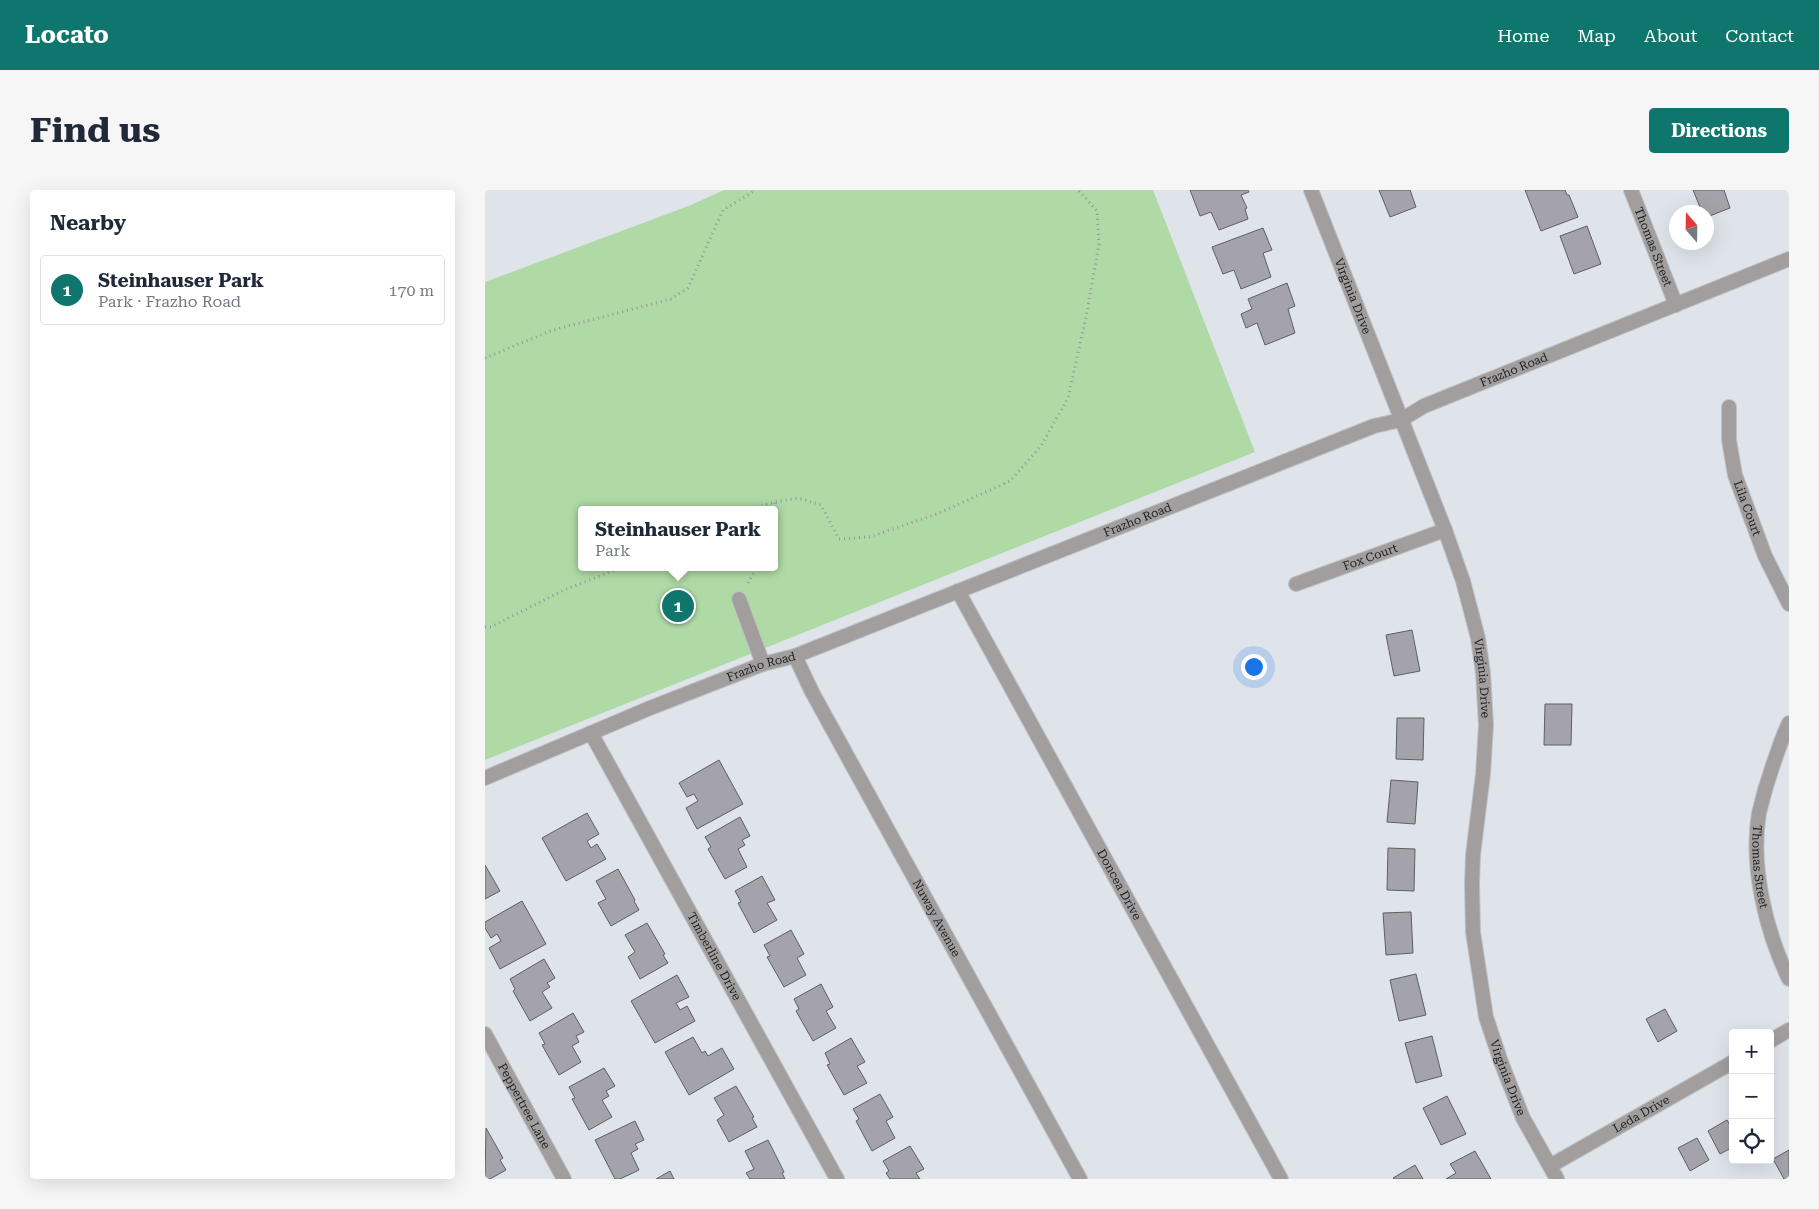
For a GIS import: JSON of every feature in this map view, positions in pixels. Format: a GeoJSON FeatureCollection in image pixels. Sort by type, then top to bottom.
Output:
{"type":"FeatureCollection","features":[{"type":"Feature","properties":{"kind":"street","name":"Virginia Drive"},"geometry":{"type":"LineString","coordinates":[[1311,190],[1445,530],[1463,581],[1478,638],[1483,673],[1486,725],[1483,774],[1473,855],[1472,884],[1473,932],[1485,1017],[1523,1118],[1557,1179]]}},
{"type":"Feature","properties":{"kind":"street","name":"Thomas Street"},"geometry":{"type":"LineString","coordinates":[[1631,190],[1676,305]]}},
{"type":"Feature","properties":{"kind":"street","name":"Frazho Road"},"geometry":{"type":"LineString","coordinates":[[485,778],[763,664],[795,656],[1365,430],[1401,420],[1424,406],[1789,259]]}},
{"type":"Feature","properties":{"kind":"street","name":"Lila Court"},"geometry":{"type":"LineString","coordinates":[[1729,407],[1729,440],[1735,475],[1765,556],[1789,604]]}},
{"type":"Feature","properties":{"kind":"street","name":"Fox Court"},"geometry":{"type":"LineString","coordinates":[[1296,584],[1445,530]]}},
{"type":"Feature","properties":{"kind":"street","name":"Doncea Drive"},"geometry":{"type":"LineString","coordinates":[[958,590],[1281,1179]]}},
{"type":"Feature","properties":{"kind":"street"},"geometry":{"type":"LineString","coordinates":[[739,599],[763,664]]}},
{"type":"Feature","properties":{"kind":"street","name":"Nuway Avenue"},"geometry":{"type":"LineString","coordinates":[[795,656],[812,692],[1080,1179]]}},
{"type":"Feature","properties":{"kind":"street","name":"Thomas Street"},"geometry":{"type":"LineString","coordinates":[[1789,723],[1784,733],[1759,814],[1757,852],[1763,904],[1777,954],[1789,979]]}},
{"type":"Feature","properties":{"kind":"street","name":"Timberline Drive"},"geometry":{"type":"LineString","coordinates":[[591,733],[837,1179]]}},
{"type":"Feature","properties":{"kind":"street"},"geometry":{"type":"LineString","coordinates":[[1774,1039],[1789,1030]]}},
{"type":"Feature","properties":{"kind":"street","name":"Peppertree Lane"},"geometry":{"type":"LineString","coordinates":[[485,1034],[564,1179]]}},
{"type":"Feature","properties":{"kind":"street","name":"Leda Drive"},"geometry":{"type":"LineString","coordinates":[[1550,1166],[1729,1064]]}},
{"type":"Feature","properties":{"kind":"path"},"geometry":{"type":"LineString","coordinates":[[485,358],[553,330],[671,298],[688,288],[723,210],[756,190]]}},
{"type":"Feature","properties":{"kind":"path"},"geometry":{"type":"LineString","coordinates":[[761,506],[798,498],[821,505],[839,539],[869,537],[937,514],[1010,481],[1041,446],[1068,398],[1086,317],[1099,244],[1097,211],[1078,190]]}},
{"type":"Feature","properties":{"kind":"path"},"geometry":{"type":"LineString","coordinates":[[775,502],[775,506]]}},
{"type":"Feature","properties":{"kind":"path"},"geometry":{"type":"LineString","coordinates":[[485,628],[564,590],[613,571]]}},
{"type":"Feature","properties":{"kind":"green space"},"geometry":{"type":"Polygon","coordinates":[[[724,190],[1153,190],[1255,452],[485,760],[485,282],[691,205],[724,190]]]}},
{"type":"Feature","properties":{"kind":"building"},"geometry":{"type":"Polygon","coordinates":[[[1190,190],[1248,190],[1249,192],[1241,195],[1247,208],[1245,209],[1248,219],[1219,230],[1211,212],[1200,216],[1190,190]]]}},
{"type":"Feature","properties":{"kind":"building"},"geometry":{"type":"Polygon","coordinates":[[[1379,190],[1410,190],[1416,207],[1390,217],[1379,190]]]}},
{"type":"Feature","properties":{"kind":"building"},"geometry":{"type":"Polygon","coordinates":[[[1525,190],[1565,190],[1578,217],[1541,231],[1525,190]]]}},
{"type":"Feature","properties":{"kind":"building"},"geometry":{"type":"Polygon","coordinates":[[[1693,190],[1724,190],[1730,208],[1714,214],[1714,205],[1699,205],[1693,190]]]}},
{"type":"Feature","properties":{"kind":"building"},"geometry":{"type":"Polygon","coordinates":[[[1587,226],[1601,264],[1574,274],[1560,236],[1587,226]]]}},
{"type":"Feature","properties":{"kind":"building"},"geometry":{"type":"Polygon","coordinates":[[[1263,228],[1272,250],[1263,253],[1271,277],[1241,289],[1234,270],[1223,274],[1212,247],[1263,228]]]}},
{"type":"Feature","properties":{"kind":"building"},"geometry":{"type":"Polygon","coordinates":[[[1287,283],[1295,306],[1288,309],[1295,333],[1265,345],[1257,323],[1246,328],[1241,314],[1252,309],[1248,299],[1287,283]]]}},
{"type":"Feature","properties":{"kind":"building"},"geometry":{"type":"Polygon","coordinates":[[[1412,630],[1420,671],[1394,676],[1386,635],[1412,630]]]}},
{"type":"Feature","properties":{"kind":"building"},"geometry":{"type":"Polygon","coordinates":[[[1545,704],[1572,704],[1571,745],[1544,745],[1545,704]]]}},
{"type":"Feature","properties":{"kind":"building"},"geometry":{"type":"Polygon","coordinates":[[[1397,718],[1424,718],[1423,760],[1396,759],[1397,718]]]}},
{"type":"Feature","properties":{"kind":"building"},"geometry":{"type":"Polygon","coordinates":[[[719,760],[743,804],[697,829],[686,808],[698,801],[694,794],[687,797],[679,783],[719,760]]]}},
{"type":"Feature","properties":{"kind":"building"},"geometry":{"type":"Polygon","coordinates":[[[1391,780],[1418,782],[1415,824],[1387,822],[1391,780]]]}},
{"type":"Feature","properties":{"kind":"building"},"geometry":{"type":"Polygon","coordinates":[[[587,813],[599,834],[587,841],[591,848],[597,844],[606,859],[566,881],[542,838],[587,813]]]}},
{"type":"Feature","properties":{"kind":"building"},"geometry":{"type":"Polygon","coordinates":[[[740,817],[750,836],[742,840],[745,845],[738,849],[747,867],[725,879],[708,849],[711,847],[705,837],[740,817]]]}},
{"type":"Feature","properties":{"kind":"building"},"geometry":{"type":"Polygon","coordinates":[[[1388,848],[1415,849],[1414,891],[1387,890],[1388,848]]]}},
{"type":"Feature","properties":{"kind":"building"},"geometry":{"type":"Polygon","coordinates":[[[485,865],[500,891],[485,899],[485,865]]]}},
{"type":"Feature","properties":{"kind":"building"},"geometry":{"type":"Polygon","coordinates":[[[618,869],[639,910],[611,926],[598,903],[606,899],[596,881],[618,869]]]}},
{"type":"Feature","properties":{"kind":"building"},"geometry":{"type":"Polygon","coordinates":[[[762,876],[775,900],[767,903],[777,920],[754,933],[738,903],[741,902],[735,891],[762,876]]]}},
{"type":"Feature","properties":{"kind":"building"},"geometry":{"type":"Polygon","coordinates":[[[522,901],[546,944],[500,969],[489,948],[501,941],[497,934],[491,938],[485,928],[485,922],[522,901]]]}},
{"type":"Feature","properties":{"kind":"building"},"geometry":{"type":"Polygon","coordinates":[[[1411,912],[1413,953],[1386,955],[1383,913],[1411,912]]]}},
{"type":"Feature","properties":{"kind":"building"},"geometry":{"type":"Polygon","coordinates":[[[647,923],[665,954],[663,955],[668,963],[640,979],[628,957],[635,952],[625,935],[647,923]]]}},
{"type":"Feature","properties":{"kind":"building"},"geometry":{"type":"Polygon","coordinates":[[[791,930],[804,954],[797,958],[806,975],[784,987],[767,957],[770,956],[764,945],[791,930]]]}},
{"type":"Feature","properties":{"kind":"building"},"geometry":{"type":"Polygon","coordinates":[[[544,959],[555,978],[547,983],[550,987],[542,992],[552,1008],[530,1021],[513,991],[515,989],[510,979],[544,959]]]}},
{"type":"Feature","properties":{"kind":"building"},"geometry":{"type":"Polygon","coordinates":[[[1416,974],[1426,1015],[1399,1021],[1390,980],[1416,974]]]}},
{"type":"Feature","properties":{"kind":"building"},"geometry":{"type":"Polygon","coordinates":[[[677,975],[689,997],[676,1003],[680,1010],[687,1006],[695,1021],[655,1043],[631,1001],[677,975]]]}},
{"type":"Feature","properties":{"kind":"building"},"geometry":{"type":"Polygon","coordinates":[[[821,984],[833,1007],[826,1011],[836,1028],[813,1041],[796,1011],[799,1009],[794,999],[821,984]]]}},
{"type":"Feature","properties":{"kind":"building"},"geometry":{"type":"Polygon","coordinates":[[[1665,1009],[1677,1031],[1658,1042],[1646,1019],[1665,1009]]]}},
{"type":"Feature","properties":{"kind":"building"},"geometry":{"type":"Polygon","coordinates":[[[573,1013],[584,1032],[576,1036],[579,1042],[572,1046],[581,1062],[559,1075],[542,1045],[545,1044],[539,1033],[573,1013]]]}},
{"type":"Feature","properties":{"kind":"building"},"geometry":{"type":"Polygon","coordinates":[[[1432,1036],[1442,1076],[1416,1083],[1405,1043],[1432,1036]]]}},
{"type":"Feature","properties":{"kind":"building"},"geometry":{"type":"Polygon","coordinates":[[[693,1037],[702,1053],[705,1051],[708,1056],[722,1048],[734,1069],[689,1095],[665,1052],[693,1037]]]}},
{"type":"Feature","properties":{"kind":"building"},"geometry":{"type":"Polygon","coordinates":[[[851,1038],[865,1062],[857,1066],[867,1083],[844,1095],[827,1065],[830,1064],[825,1053],[851,1038]]]}},
{"type":"Feature","properties":{"kind":"building"},"geometry":{"type":"Polygon","coordinates":[[[604,1068],[615,1086],[606,1091],[609,1096],[602,1100],[612,1117],[589,1130],[572,1099],[575,1098],[569,1087],[604,1068]]]}},
{"type":"Feature","properties":{"kind":"building"},"geometry":{"type":"Polygon","coordinates":[[[736,1086],[754,1117],[752,1118],[757,1127],[729,1142],[717,1120],[724,1115],[714,1098],[736,1086]]]}},
{"type":"Feature","properties":{"kind":"building"},"geometry":{"type":"Polygon","coordinates":[[[880,1094],[893,1117],[886,1121],[895,1138],[872,1151],[856,1121],[859,1119],[853,1109],[880,1094]]]}},
{"type":"Feature","properties":{"kind":"building"},"geometry":{"type":"Polygon","coordinates":[[[1447,1096],[1466,1134],[1441,1145],[1423,1108],[1447,1096]]]}},
{"type":"Feature","properties":{"kind":"building"},"geometry":{"type":"Polygon","coordinates":[[[1727,1120],[1729,1123],[1729,1149],[1720,1154],[1708,1131],[1727,1120]]]}},
{"type":"Feature","properties":{"kind":"building"},"geometry":{"type":"Polygon","coordinates":[[[635,1121],[644,1140],[635,1144],[638,1149],[631,1153],[639,1170],[620,1179],[615,1179],[595,1140],[635,1121]]]}},
{"type":"Feature","properties":{"kind":"building"},"geometry":{"type":"Polygon","coordinates":[[[486,1128],[503,1158],[500,1160],[506,1170],[490,1179],[485,1179],[486,1128]]]}},
{"type":"Feature","properties":{"kind":"building"},"geometry":{"type":"Polygon","coordinates":[[[1697,1138],[1709,1160],[1690,1171],[1678,1148],[1697,1138]]]}},
{"type":"Feature","properties":{"kind":"building"},"geometry":{"type":"Polygon","coordinates":[[[768,1140],[784,1172],[782,1173],[785,1179],[750,1179],[746,1173],[754,1169],[745,1151],[768,1140]]]}},
{"type":"Feature","properties":{"kind":"building"},"geometry":{"type":"Polygon","coordinates":[[[910,1146],[924,1169],[916,1173],[920,1179],[890,1179],[886,1173],[889,1171],[883,1161],[910,1146]]]}},
{"type":"Feature","properties":{"kind":"building"},"geometry":{"type":"Polygon","coordinates":[[[1789,1150],[1789,1179],[1784,1179],[1774,1158],[1789,1150]]]}},
{"type":"Feature","properties":{"kind":"building"},"geometry":{"type":"Polygon","coordinates":[[[1475,1151],[1491,1179],[1446,1179],[1456,1173],[1450,1164],[1475,1151]]]}},
{"type":"Feature","properties":{"kind":"building"},"geometry":{"type":"Polygon","coordinates":[[[1415,1165],[1423,1179],[1393,1178],[1415,1165]]]}},
{"type":"Feature","properties":{"kind":"building"},"geometry":{"type":"Polygon","coordinates":[[[670,1171],[674,1179],[656,1179],[670,1171]]]}},
{"type":"Feature","properties":{"kind":"place","name":"Steinhauser Park"},"geometry":{"type":"Point","coordinates":[678,606]}}]}
